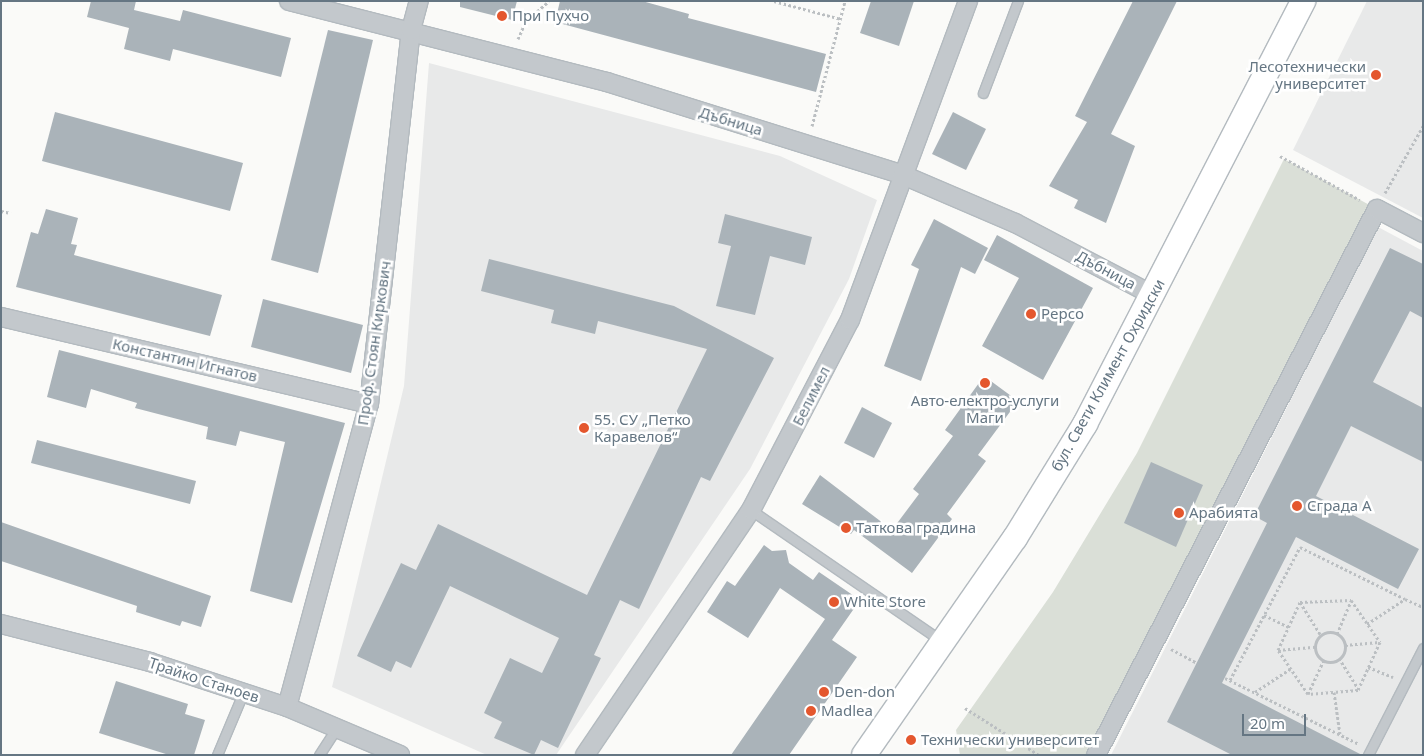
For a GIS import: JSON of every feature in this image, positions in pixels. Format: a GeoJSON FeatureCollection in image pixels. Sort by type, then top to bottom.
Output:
{"type":"FeatureCollection","features":[{"type":"Feature","properties":{"kind":"main road","name":"бул. Свети Климент Охридски"},"geometry":{"type":"LineString","coordinates":[[864,755],[1015,538],[1080,433],[1153,295],[1303,1]]}},
{"type":"Feature","properties":{"kind":"street","name":"Дъбница"},"geometry":{"type":"LineString","coordinates":[[288,1],[411,30],[606,82],[903,175],[1015,223],[1153,295]]}},
{"type":"Feature","properties":{"kind":"street","name":"Проф. Стоян Киркович"},"geometry":{"type":"LineString","coordinates":[[287,707],[369,404],[411,30],[419,1]]}},
{"type":"Feature","properties":{"kind":"street","name":"Белимел"},"geometry":{"type":"LineString","coordinates":[[585,755],[751,510],[850,320],[968,1]]}},
{"type":"Feature","properties":{"kind":"street"},"geometry":{"type":"LineString","coordinates":[[1096,755],[1157,642],[1376,209],[1423,233]]}},
{"type":"Feature","properties":{"kind":"street","name":"Константин Игнатов"},"geometry":{"type":"LineString","coordinates":[[1,316],[369,404]]}},
{"type":"Feature","properties":{"kind":"street","name":"Трайко Станоев"},"geometry":{"type":"LineString","coordinates":[[1,624],[150,662],[243,692],[287,707],[400,755]]}},
{"type":"Feature","properties":{"kind":"lane"},"geometry":{"type":"LineString","coordinates":[[983,93],[1018,1]]}},
{"type":"Feature","properties":{"kind":"lane"},"geometry":{"type":"LineString","coordinates":[[751,510],[943,642]]}},
{"type":"Feature","properties":{"kind":"lane"},"geometry":{"type":"LineString","coordinates":[[1369,752],[1423,648]]}},
{"type":"Feature","properties":{"kind":"lane"},"geometry":{"type":"LineString","coordinates":[[217,755],[243,692]]}},
{"type":"Feature","properties":{"kind":"lane"},"geometry":{"type":"LineString","coordinates":[[319,755],[336,729]]}},
{"type":"Feature","properties":{"kind":"path"},"geometry":{"type":"LineString","coordinates":[[526,21],[549,1]]}},
{"type":"Feature","properties":{"kind":"path"},"geometry":{"type":"LineString","coordinates":[[774,1],[841,19]]}},
{"type":"Feature","properties":{"kind":"path"},"geometry":{"type":"LineString","coordinates":[[807,145],[845,1]]}},
{"type":"Feature","properties":{"kind":"path"},"geometry":{"type":"LineString","coordinates":[[1280,156],[1376,209],[1423,126]]}},
{"type":"Feature","properties":{"kind":"path"},"geometry":{"type":"LineString","coordinates":[[1,211],[11,213]]}},
{"type":"Feature","properties":{"kind":"path"},"geometry":{"type":"LineString","coordinates":[[1230,680],[1300,546],[1423,607]]}},
{"type":"Feature","properties":{"kind":"path"},"geometry":{"type":"LineString","coordinates":[[1367,624],[1405,599]]}},
{"type":"Feature","properties":{"kind":"path"},"geometry":{"type":"LineString","coordinates":[[1351,600],[1380,642]]}},
{"type":"Feature","properties":{"kind":"path"},"geometry":{"type":"LineString","coordinates":[[1300,602],[1351,600]]}},
{"type":"Feature","properties":{"kind":"path"},"geometry":{"type":"LineString","coordinates":[[1337,634],[1351,600]]}},
{"type":"Feature","properties":{"kind":"path"},"geometry":{"type":"LineString","coordinates":[[1278,650],[1300,602]]}},
{"type":"Feature","properties":{"kind":"path"},"geometry":{"type":"LineString","coordinates":[[1300,602],[1321,635]]}},
{"type":"Feature","properties":{"kind":"path"},"geometry":{"type":"LineString","coordinates":[[1264,615],[1289,627]]}},
{"type":"Feature","properties":{"kind":"path"},"geometry":{"type":"LineString","coordinates":[[1321,635],[1337,634]]}},
{"type":"Feature","properties":{"kind":"path"},"geometry":{"type":"LineString","coordinates":[[1337,634],[1345,645]]}},
{"type":"Feature","properties":{"kind":"path"},"geometry":{"type":"LineString","coordinates":[[1315,647],[1321,635]]}},
{"type":"Feature","properties":{"kind":"path"},"geometry":{"type":"LineString","coordinates":[[1157,642],[1197,663]]}},
{"type":"Feature","properties":{"kind":"path"},"geometry":{"type":"LineString","coordinates":[[1345,645],[1380,642]]}},
{"type":"Feature","properties":{"kind":"path"},"geometry":{"type":"LineString","coordinates":[[1358,690],[1380,642]]}},
{"type":"Feature","properties":{"kind":"path"},"geometry":{"type":"LineString","coordinates":[[1339,658],[1345,645]]}},
{"type":"Feature","properties":{"kind":"path"},"geometry":{"type":"LineString","coordinates":[[1278,650],[1315,647]]}},
{"type":"Feature","properties":{"kind":"path"},"geometry":{"type":"LineString","coordinates":[[1315,647],[1324,660]]}},
{"type":"Feature","properties":{"kind":"path"},"geometry":{"type":"LineString","coordinates":[[1278,650],[1308,694]]}},
{"type":"Feature","properties":{"kind":"path"},"geometry":{"type":"LineString","coordinates":[[1324,660],[1339,658]]}},
{"type":"Feature","properties":{"kind":"path"},"geometry":{"type":"LineString","coordinates":[[1339,658],[1358,690]]}},
{"type":"Feature","properties":{"kind":"path"},"geometry":{"type":"LineString","coordinates":[[1308,694],[1324,660]]}},
{"type":"Feature","properties":{"kind":"path"},"geometry":{"type":"LineString","coordinates":[[1368,667],[1405,682]]}},
{"type":"Feature","properties":{"kind":"path"},"geometry":{"type":"LineString","coordinates":[[1255,692],[1290,669]]}},
{"type":"Feature","properties":{"kind":"path"},"geometry":{"type":"LineString","coordinates":[[1225,678],[1340,734],[1369,752]]}},
{"type":"Feature","properties":{"kind":"path"},"geometry":{"type":"LineString","coordinates":[[1308,694],[1358,690]]}},
{"type":"Feature","properties":{"kind":"path"},"geometry":{"type":"LineString","coordinates":[[1334,692],[1340,734]]}},
{"type":"Feature","properties":{"kind":"path"},"geometry":{"type":"LineString","coordinates":[[965,708],[1039,755]]}},
{"type":"Feature","properties":{"kind":"shaded area","name":"Лесотехнически университет"},"geometry":{"type":"Polygon","coordinates":[[[1367,1],[1423,1],[1423,218],[1293,150],[1367,1]]]}},
{"type":"Feature","properties":{"kind":"shaded area","name":"55. СУ „Петко Каравелов“"},"geometry":{"type":"Polygon","coordinates":[[[429,63],[780,156],[877,200],[849,279],[750,469],[556,755],[487,755],[332,687],[404,386],[429,63]]]}},
{"type":"Feature","properties":{"kind":"shaded area"},"geometry":{"type":"Polygon","coordinates":[[[1284,159],[1377,209],[1096,755],[960,755],[956,730],[1053,592],[1137,453],[1284,159]]]}},
{"type":"Feature","properties":{"kind":"shaded area"},"geometry":{"type":"Polygon","coordinates":[[[1378,227],[1423,251],[1423,755],[1111,755],[1378,227]]]}},
{"type":"Feature","properties":{"kind":"building"},"geometry":{"type":"Polygon","coordinates":[[[91,1],[136,1],[134,10],[180,21],[183,10],[291,38],[281,77],[173,49],[170,61],[124,49],[129,28],[87,17],[91,1]]]}},
{"type":"Feature","properties":{"kind":"building","name":"При Пухчо"},"geometry":{"type":"Polygon","coordinates":[[[460,1],[517,1],[512,20],[460,7],[460,1]]]}},
{"type":"Feature","properties":{"kind":"building"},"geometry":{"type":"Polygon","coordinates":[[[560,1],[642,1],[689,14],[688,18],[826,54],[816,92],[555,22],[560,1]]]}},
{"type":"Feature","properties":{"kind":"building"},"geometry":{"type":"Polygon","coordinates":[[[871,1],[914,1],[899,46],[860,33],[871,1]]]}},
{"type":"Feature","properties":{"kind":"building"},"geometry":{"type":"Polygon","coordinates":[[[1133,1],[1177,1],[1111,134],[1135,146],[1106,223],[1074,208],[1078,200],[1049,186],[1087,122],[1075,116],[1133,1]]]}},
{"type":"Feature","properties":{"kind":"building"},"geometry":{"type":"Polygon","coordinates":[[[328,30],[373,40],[318,273],[271,260],[328,30]]]}},
{"type":"Feature","properties":{"kind":"building"},"geometry":{"type":"Polygon","coordinates":[[[55,112],[243,163],[230,211],[42,161],[55,112]]]}},
{"type":"Feature","properties":{"kind":"building"},"geometry":{"type":"Polygon","coordinates":[[[953,112],[986,129],[966,170],[932,154],[953,112]]]}},
{"type":"Feature","properties":{"kind":"building"},"geometry":{"type":"Polygon","coordinates":[[[46,209],[78,218],[71,244],[77,245],[74,255],[222,295],[210,336],[16,287],[31,232],[38,234],[46,209]]]}},
{"type":"Feature","properties":{"kind":"building"},"geometry":{"type":"Polygon","coordinates":[[[725,214],[812,237],[805,265],[770,256],[755,315],[716,306],[731,246],[718,243],[725,214]]]}},
{"type":"Feature","properties":{"kind":"building"},"geometry":{"type":"Polygon","coordinates":[[[934,219],[988,248],[975,274],[961,267],[921,381],[884,366],[919,269],[911,265],[934,219]]]}},
{"type":"Feature","properties":{"kind":"building"},"geometry":{"type":"Polygon","coordinates":[[[997,235],[1093,288],[1043,380],[982,346],[1019,278],[984,260],[997,235]]]}},
{"type":"Feature","properties":{"kind":"building","name":"Сграда А"},"geometry":{"type":"Polygon","coordinates":[[[1390,248],[1423,264],[1423,318],[1410,311],[1373,382],[1423,408],[1423,462],[1351,426],[1316,496],[1419,549],[1398,589],[1296,537],[1222,683],[1362,755],[1232,755],[1167,722],[1267,523],[1254,516],[1390,248]]]}},
{"type":"Feature","properties":{"kind":"building"},"geometry":{"type":"Polygon","coordinates":[[[489,259],[674,306],[774,358],[710,481],[701,477],[639,609],[620,600],[594,655],[601,658],[558,748],[541,740],[534,755],[494,738],[502,722],[484,713],[510,658],[542,673],[559,638],[450,586],[411,668],[396,661],[391,672],[357,656],[401,563],[416,570],[438,524],[587,595],[707,349],[598,321],[595,334],[551,323],[554,310],[481,291],[489,259]]]}},
{"type":"Feature","properties":{"kind":"building"},"geometry":{"type":"Polygon","coordinates":[[[263,299],[363,325],[351,373],[251,347],[263,299]]]}},
{"type":"Feature","properties":{"kind":"building"},"geometry":{"type":"Polygon","coordinates":[[[59,350],[345,423],[292,603],[250,591],[285,442],[240,431],[236,446],[206,439],[208,427],[135,408],[137,403],[91,389],[86,408],[47,397],[59,350]]]}},
{"type":"Feature","properties":{"kind":"building"},"geometry":{"type":"Polygon","coordinates":[[[984,376],[1018,401],[978,455],[986,461],[947,514],[952,519],[912,573],[854,530],[851,534],[802,504],[820,475],[892,530],[919,494],[913,489],[953,436],[945,430],[984,376]]]}},
{"type":"Feature","properties":{"kind":"building"},"geometry":{"type":"Polygon","coordinates":[[[862,407],[892,423],[874,458],[844,443],[862,407]]]}},
{"type":"Feature","properties":{"kind":"building"},"geometry":{"type":"Polygon","coordinates":[[[37,440],[196,481],[190,504],[31,463],[37,440]]]}},
{"type":"Feature","properties":{"kind":"building"},"geometry":{"type":"Polygon","coordinates":[[[1151,462],[1203,485],[1176,547],[1124,523],[1151,462]]]}},
{"type":"Feature","properties":{"kind":"building"},"geometry":{"type":"Polygon","coordinates":[[[1,522],[211,596],[201,627],[182,621],[180,626],[136,612],[137,606],[1,561],[1,522]]]}},
{"type":"Feature","properties":{"kind":"building"},"geometry":{"type":"Polygon","coordinates":[[[764,545],[772,551],[786,550],[789,563],[813,580],[819,572],[860,600],[832,640],[857,657],[789,755],[731,755],[825,619],[780,588],[748,638],[707,612],[727,581],[735,586],[764,545]]]}},
{"type":"Feature","properties":{"kind":"building"},"geometry":{"type":"Polygon","coordinates":[[[116,681],[188,704],[185,714],[205,720],[194,755],[169,755],[99,733],[116,681]]]}},
{"type":"Feature","properties":{"kind":"place","name":"При Пухчо"},"geometry":{"type":"Point","coordinates":[502,16]}},
{"type":"Feature","properties":{"kind":"place","name":"Лесотехнически университет"},"geometry":{"type":"Point","coordinates":[1376,75]}},
{"type":"Feature","properties":{"kind":"place","name":"Pepco"},"geometry":{"type":"Point","coordinates":[1031,314]}},
{"type":"Feature","properties":{"kind":"place","name":"Авто-електро-услуги Маги"},"geometry":{"type":"Point","coordinates":[985,383]}},
{"type":"Feature","properties":{"kind":"place","name":"55. СУ „Петко Каравелов“"},"geometry":{"type":"Point","coordinates":[584,428]}},
{"type":"Feature","properties":{"kind":"place","name":"Сграда А"},"geometry":{"type":"Point","coordinates":[1297,506]}},
{"type":"Feature","properties":{"kind":"place","name":"Арабията"},"geometry":{"type":"Point","coordinates":[1179,513]}},
{"type":"Feature","properties":{"kind":"place","name":"Таткова градина"},"geometry":{"type":"Point","coordinates":[846,528]}},
{"type":"Feature","properties":{"kind":"place","name":"White Store"},"geometry":{"type":"Point","coordinates":[834,602]}},
{"type":"Feature","properties":{"kind":"place","name":"Den-don"},"geometry":{"type":"Point","coordinates":[824,692]}},
{"type":"Feature","properties":{"kind":"place","name":"Madlea"},"geometry":{"type":"Point","coordinates":[811,711]}},
{"type":"Feature","properties":{"kind":"place","name":"Технически университет"},"geometry":{"type":"Point","coordinates":[911,740]}}]}
